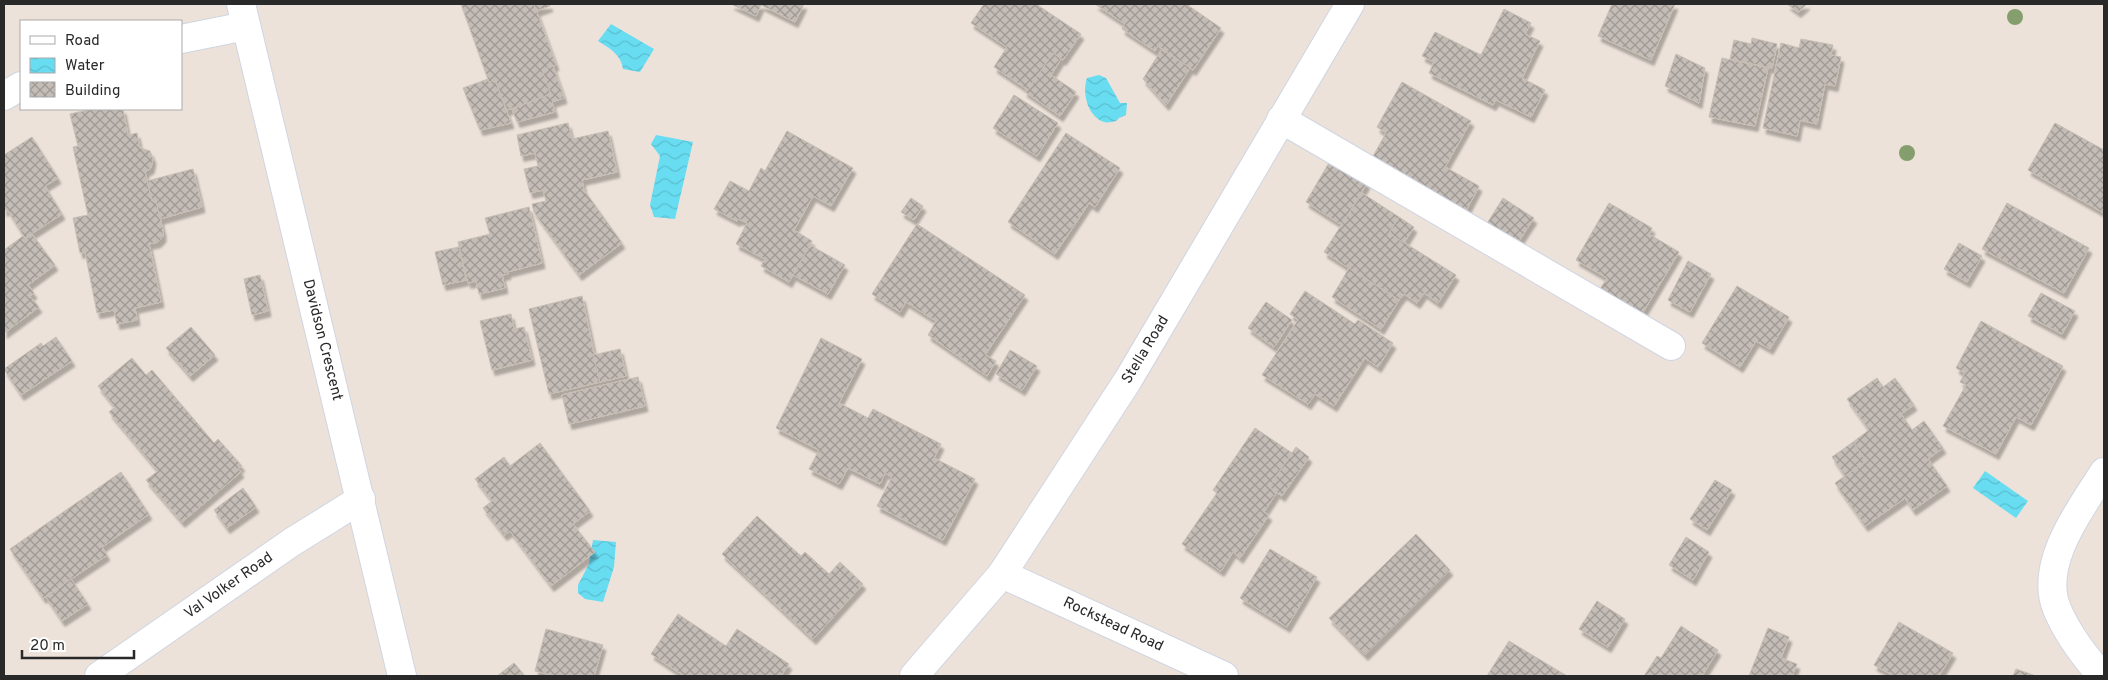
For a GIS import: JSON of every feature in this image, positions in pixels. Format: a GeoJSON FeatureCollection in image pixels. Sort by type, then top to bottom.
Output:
{"type":"FeatureCollection","features":[{"type":"Feature","properties":{"kind":"street","name":"Stella Road"},"geometry":{"type":"LineString","coordinates":[[914,676],[1002,574],[1128,380],[1350,4]]}},
{"type":"Feature","properties":{"kind":"street"},"geometry":{"type":"LineString","coordinates":[[182,39],[244,15]]}},
{"type":"Feature","properties":{"kind":"street","name":"Davidson Crescent"},"geometry":{"type":"LineString","coordinates":[[244,15],[402,676]]}},
{"type":"Feature","properties":{"kind":"street"},"geometry":{"type":"LineString","coordinates":[[4,96],[20,87]]}},
{"type":"Feature","properties":{"kind":"street"},"geometry":{"type":"LineString","coordinates":[[1282,118],[1671,346]]}},
{"type":"Feature","properties":{"kind":"street"},"geometry":{"type":"LineString","coordinates":[[2102,676],[2070,633],[2056,608],[2053,582],[2056,556],[2068,528],[2104,472]]}},
{"type":"Feature","properties":{"kind":"street","name":"Val Volker Road"},"geometry":{"type":"LineString","coordinates":[[99,676],[292,542],[361,499]]}},
{"type":"Feature","properties":{"kind":"street","name":"Rockstead Road"},"geometry":{"type":"LineString","coordinates":[[1002,574],[1224,676]]}},
{"type":"Feature","properties":{"kind":"water"},"geometry":{"type":"Polygon","coordinates":[[[611,24],[654,49],[640,72],[623,69],[617,55],[598,41],[611,24]]]}},
{"type":"Feature","properties":{"kind":"water"},"geometry":{"type":"Polygon","coordinates":[[[1099,75],[1106,78],[1120,103],[1127,103],[1126,115],[1116,121],[1105,122],[1098,119],[1093,115],[1087,103],[1085,90],[1087,78],[1099,75]]]}},
{"type":"Feature","properties":{"kind":"water"},"geometry":{"type":"Polygon","coordinates":[[[656,135],[693,142],[675,219],[654,217],[650,205],[660,156],[651,144],[656,135]]]}},
{"type":"Feature","properties":{"kind":"water"},"geometry":{"type":"Polygon","coordinates":[[[1985,471],[2028,501],[2016,518],[1973,488],[1985,471]]]}},
{"type":"Feature","properties":{"kind":"water"},"geometry":{"type":"Polygon","coordinates":[[[593,540],[616,542],[614,567],[603,602],[585,599],[578,593],[578,585],[589,564],[593,540]]]}},
{"type":"Feature","properties":{"kind":"building"},"geometry":{"type":"Polygon","coordinates":[[[461,4],[534,4],[556,65],[542,70],[551,94],[507,110],[495,80],[489,82],[461,4]]]}},
{"type":"Feature","properties":{"kind":"building"},"geometry":{"type":"Polygon","coordinates":[[[534,4],[549,4],[550,6],[536,11],[534,4]]]}},
{"type":"Feature","properties":{"kind":"building"},"geometry":{"type":"Polygon","coordinates":[[[731,4],[804,4],[795,22],[761,5],[756,16],[731,4]]]}},
{"type":"Feature","properties":{"kind":"building"},"geometry":{"type":"Polygon","coordinates":[[[984,4],[1036,4],[1081,34],[1063,60],[1053,53],[1028,90],[994,67],[1007,47],[971,23],[984,4]]]}},
{"type":"Feature","properties":{"kind":"building"},"geometry":{"type":"Polygon","coordinates":[[[1095,4],[1190,4],[1189,6],[1221,28],[1193,70],[1158,46],[1155,51],[1122,29],[1125,24],[1095,4]]]}},
{"type":"Feature","properties":{"kind":"building"},"geometry":{"type":"Polygon","coordinates":[[[1612,4],[1675,4],[1651,60],[1598,36],[1612,4]]]}},
{"type":"Feature","properties":{"kind":"building"},"geometry":{"type":"Polygon","coordinates":[[[1787,4],[1807,4],[1798,12],[1787,4]]]}},
{"type":"Feature","properties":{"kind":"building"},"geometry":{"type":"Polygon","coordinates":[[[1504,9],[1531,23],[1525,34],[1540,41],[1522,78],[1545,90],[1531,117],[1496,100],[1493,105],[1429,73],[1434,62],[1422,56],[1435,32],[1481,55],[1504,9]]]}},
{"type":"Feature","properties":{"kind":"building"},"geometry":{"type":"Polygon","coordinates":[[[1752,38],[1777,44],[1772,68],[1730,59],[1734,40],[1751,44],[1752,38]]]}},
{"type":"Feature","properties":{"kind":"building"},"geometry":{"type":"Polygon","coordinates":[[[1801,39],[1833,45],[1831,55],[1841,57],[1835,86],[1825,84],[1817,124],[1800,120],[1797,136],[1763,128],[1781,43],[1799,48],[1801,39]]]}},
{"type":"Feature","properties":{"kind":"building"},"geometry":{"type":"Polygon","coordinates":[[[1162,49],[1190,68],[1166,105],[1143,79],[1162,49]]]}},
{"type":"Feature","properties":{"kind":"building"},"geometry":{"type":"Polygon","coordinates":[[[1053,53],[1061,59],[1051,75],[1076,92],[1060,116],[1024,91],[1028,90],[1053,53]]]}},
{"type":"Feature","properties":{"kind":"building"},"geometry":{"type":"Polygon","coordinates":[[[1676,54],[1705,68],[1699,103],[1665,86],[1676,54]]]}},
{"type":"Feature","properties":{"kind":"building"},"geometry":{"type":"Polygon","coordinates":[[[1722,58],[1768,68],[1755,126],[1709,117],[1722,58]]]}},
{"type":"Feature","properties":{"kind":"building"},"geometry":{"type":"Polygon","coordinates":[[[553,66],[564,98],[552,102],[555,112],[517,122],[512,109],[551,94],[542,70],[553,66]]]}},
{"type":"Feature","properties":{"kind":"building"},"geometry":{"type":"Polygon","coordinates":[[[488,79],[489,82],[495,80],[511,123],[480,130],[463,88],[488,79]]]}},
{"type":"Feature","properties":{"kind":"building"},"geometry":{"type":"Polygon","coordinates":[[[1402,82],[1471,121],[1445,167],[1479,186],[1465,213],[1371,160],[1386,133],[1377,127],[1402,82]]]}},
{"type":"Feature","properties":{"kind":"building"},"geometry":{"type":"Polygon","coordinates":[[[1014,95],[1058,123],[1037,156],[993,128],[1014,95]]]}},
{"type":"Feature","properties":{"kind":"building"},"geometry":{"type":"Polygon","coordinates":[[[88,110],[123,110],[128,135],[137,133],[140,148],[150,151],[153,159],[151,168],[145,172],[152,201],[156,200],[163,237],[158,242],[149,244],[161,302],[135,308],[137,320],[117,324],[114,310],[97,313],[85,252],[80,253],[73,218],[88,215],[73,147],[78,146],[70,114],[88,110]]]}},
{"type":"Feature","properties":{"kind":"building"},"geometry":{"type":"Polygon","coordinates":[[[568,123],[572,139],[608,131],[617,172],[582,180],[584,190],[622,243],[579,275],[534,212],[532,204],[546,201],[543,190],[530,193],[524,169],[538,166],[535,153],[521,156],[517,135],[568,123]]]}},
{"type":"Feature","properties":{"kind":"building"},"geometry":{"type":"Polygon","coordinates":[[[2055,123],[2104,150],[2104,213],[2028,170],[2055,123]]]}},
{"type":"Feature","properties":{"kind":"building"},"geometry":{"type":"Polygon","coordinates":[[[787,131],[853,168],[831,206],[813,196],[794,230],[812,241],[789,282],[761,266],[765,259],[736,244],[747,223],[739,219],[737,221],[714,209],[730,181],[749,191],[761,168],[765,171],[787,131]]]}},
{"type":"Feature","properties":{"kind":"building"},"geometry":{"type":"Polygon","coordinates":[[[1066,133],[1120,168],[1095,207],[1089,203],[1055,254],[1008,222],[1066,133]]]}},
{"type":"Feature","properties":{"kind":"building"},"geometry":{"type":"Polygon","coordinates":[[[32,137],[58,178],[45,186],[62,214],[25,238],[7,209],[4,211],[4,155],[32,137]]]}},
{"type":"Feature","properties":{"kind":"building"},"geometry":{"type":"Polygon","coordinates":[[[1330,161],[1367,183],[1342,225],[1306,202],[1330,161]]]}},
{"type":"Feature","properties":{"kind":"building"},"geometry":{"type":"Polygon","coordinates":[[[193,169],[202,207],[160,219],[156,200],[152,201],[147,181],[193,169]]]}},
{"type":"Feature","properties":{"kind":"building"},"geometry":{"type":"Polygon","coordinates":[[[1362,193],[1399,217],[1389,233],[1456,275],[1438,303],[1424,293],[1417,303],[1404,294],[1399,300],[1324,252],[1362,193]]]}},
{"type":"Feature","properties":{"kind":"building"},"geometry":{"type":"Polygon","coordinates":[[[911,198],[923,206],[914,220],[901,212],[911,198]]]}},
{"type":"Feature","properties":{"kind":"building"},"geometry":{"type":"Polygon","coordinates":[[[1503,198],[1534,218],[1517,244],[1486,225],[1503,198]]]}},
{"type":"Feature","properties":{"kind":"building"},"geometry":{"type":"Polygon","coordinates":[[[1609,203],[1652,228],[1649,234],[1679,252],[1642,314],[1600,289],[1607,278],[1576,260],[1609,203]]]}},
{"type":"Feature","properties":{"kind":"building"},"geometry":{"type":"Polygon","coordinates":[[[2007,203],[2089,248],[2064,293],[1982,249],[2007,203]]]}},
{"type":"Feature","properties":{"kind":"building"},"geometry":{"type":"Polygon","coordinates":[[[529,207],[542,263],[507,272],[508,274],[502,275],[505,288],[479,294],[476,281],[468,283],[458,242],[490,234],[485,218],[529,207]]]}},
{"type":"Feature","properties":{"kind":"building"},"geometry":{"type":"Polygon","coordinates":[[[1399,217],[1414,227],[1404,243],[1389,233],[1399,217]]]}},
{"type":"Feature","properties":{"kind":"building"},"geometry":{"type":"Polygon","coordinates":[[[917,224],[1025,295],[985,355],[996,361],[987,376],[928,335],[936,321],[906,302],[900,312],[872,294],[917,224]]]}},
{"type":"Feature","properties":{"kind":"building"},"geometry":{"type":"Polygon","coordinates":[[[32,234],[55,265],[28,285],[34,293],[30,296],[39,307],[4,333],[4,250],[23,236],[26,239],[32,234]]]}},
{"type":"Feature","properties":{"kind":"building"},"geometry":{"type":"Polygon","coordinates":[[[1959,243],[1982,256],[1967,282],[1944,269],[1959,243]]]}},
{"type":"Feature","properties":{"kind":"building"},"geometry":{"type":"Polygon","coordinates":[[[810,245],[845,265],[828,294],[793,275],[810,245]]]}},
{"type":"Feature","properties":{"kind":"building"},"geometry":{"type":"Polygon","coordinates":[[[459,247],[466,280],[443,285],[435,252],[459,247]]]}},
{"type":"Feature","properties":{"kind":"building"},"geometry":{"type":"Polygon","coordinates":[[[1688,261],[1711,274],[1690,312],[1668,300],[1688,261]]]}},
{"type":"Feature","properties":{"kind":"building"},"geometry":{"type":"Polygon","coordinates":[[[1349,268],[1399,300],[1381,329],[1332,297],[1349,268]]]}},
{"type":"Feature","properties":{"kind":"building"},"geometry":{"type":"Polygon","coordinates":[[[260,275],[268,311],[252,315],[244,279],[260,275]]]}},
{"type":"Feature","properties":{"kind":"building"},"geometry":{"type":"Polygon","coordinates":[[[1737,286],[1789,317],[1770,349],[1756,341],[1740,367],[1702,343],[1737,286]]]}},
{"type":"Feature","properties":{"kind":"building"},"geometry":{"type":"Polygon","coordinates":[[[1305,291],[1355,324],[1358,320],[1393,343],[1378,367],[1365,358],[1334,406],[1315,394],[1308,404],[1262,375],[1298,320],[1290,314],[1305,291]]]}},
{"type":"Feature","properties":{"kind":"building"},"geometry":{"type":"Polygon","coordinates":[[[2041,293],[2075,311],[2062,334],[2028,316],[2041,293]]]}},
{"type":"Feature","properties":{"kind":"building"},"geometry":{"type":"Polygon","coordinates":[[[582,296],[600,382],[549,394],[529,309],[582,296]]]}},
{"type":"Feature","properties":{"kind":"building"},"geometry":{"type":"Polygon","coordinates":[[[1266,302],[1292,320],[1274,347],[1248,328],[1266,302]]]}},
{"type":"Feature","properties":{"kind":"building"},"geometry":{"type":"Polygon","coordinates":[[[511,314],[514,329],[524,327],[532,360],[492,370],[480,321],[511,314]]]}},
{"type":"Feature","properties":{"kind":"building"},"geometry":{"type":"Polygon","coordinates":[[[1981,321],[2063,366],[2031,425],[2016,417],[1996,454],[1943,426],[1966,385],[1960,382],[1965,373],[1956,368],[1981,321]]]}},
{"type":"Feature","properties":{"kind":"building"},"geometry":{"type":"Polygon","coordinates":[[[191,327],[215,355],[190,376],[166,348],[191,327]]]}},
{"type":"Feature","properties":{"kind":"building"},"geometry":{"type":"Polygon","coordinates":[[[56,337],[72,361],[21,395],[4,369],[41,343],[43,346],[56,337]]]}},
{"type":"Feature","properties":{"kind":"building"},"geometry":{"type":"Polygon","coordinates":[[[821,338],[862,359],[839,403],[868,418],[873,409],[941,444],[934,458],[975,479],[943,540],[877,506],[892,477],[885,473],[880,484],[848,468],[839,484],[809,469],[819,450],[776,428],[821,338]]]}},
{"type":"Feature","properties":{"kind":"building"},"geometry":{"type":"Polygon","coordinates":[[[620,349],[626,376],[600,382],[593,355],[620,349]]]}},
{"type":"Feature","properties":{"kind":"building"},"geometry":{"type":"Polygon","coordinates":[[[1010,350],[1037,366],[1022,390],[996,374],[1010,350]]]}},
{"type":"Feature","properties":{"kind":"building"},"geometry":{"type":"Polygon","coordinates":[[[132,358],[146,375],[152,370],[214,443],[218,439],[242,466],[238,468],[241,472],[182,522],[146,480],[158,471],[109,412],[115,407],[98,386],[132,358]]]}},
{"type":"Feature","properties":{"kind":"building"},"geometry":{"type":"Polygon","coordinates":[[[638,377],[645,406],[569,424],[562,395],[638,377]]]}},
{"type":"Feature","properties":{"kind":"building"},"geometry":{"type":"Polygon","coordinates":[[[1877,378],[1883,387],[1895,378],[1914,405],[1901,414],[1912,430],[1924,421],[1943,448],[1928,459],[1947,486],[1913,510],[1905,498],[1865,526],[1835,483],[1866,461],[1853,442],[1869,430],[1847,399],[1877,378]]]}},
{"type":"Feature","properties":{"kind":"building"},"geometry":{"type":"Polygon","coordinates":[[[1255,428],[1292,453],[1269,487],[1277,492],[1264,512],[1269,515],[1240,558],[1233,552],[1221,571],[1182,544],[1217,493],[1213,490],[1255,428]]]}},
{"type":"Feature","properties":{"kind":"building"},"geometry":{"type":"Polygon","coordinates":[[[1853,442],[1866,461],[1845,476],[1832,457],[1853,442]]]}},
{"type":"Feature","properties":{"kind":"building"},"geometry":{"type":"Polygon","coordinates":[[[540,443],[590,511],[573,524],[595,552],[551,586],[510,531],[504,535],[483,508],[492,501],[475,479],[504,457],[510,466],[540,443]]]}},
{"type":"Feature","properties":{"kind":"building"},"geometry":{"type":"Polygon","coordinates":[[[1296,447],[1309,457],[1282,496],[1269,487],[1296,447]]]}},
{"type":"Feature","properties":{"kind":"building"},"geometry":{"type":"Polygon","coordinates":[[[121,472],[149,514],[102,547],[107,555],[43,598],[10,549],[121,472]]]}},
{"type":"Feature","properties":{"kind":"building"},"geometry":{"type":"Polygon","coordinates":[[[1715,480],[1732,490],[1707,530],[1690,519],[1715,480]]]}},
{"type":"Feature","properties":{"kind":"building"},"geometry":{"type":"Polygon","coordinates":[[[243,488],[256,507],[227,528],[214,510],[243,488]]]}},
{"type":"Feature","properties":{"kind":"building"},"geometry":{"type":"Polygon","coordinates":[[[757,516],[801,556],[805,552],[829,574],[840,562],[863,584],[813,639],[722,554],[757,516]]]}},
{"type":"Feature","properties":{"kind":"building"},"geometry":{"type":"Polygon","coordinates":[[[1416,534],[1450,570],[1365,655],[1329,618],[1416,534]]]}},
{"type":"Feature","properties":{"kind":"building"},"geometry":{"type":"Polygon","coordinates":[[[1686,537],[1709,552],[1693,580],[1669,565],[1686,537]]]}},
{"type":"Feature","properties":{"kind":"building"},"geometry":{"type":"Polygon","coordinates":[[[1270,549],[1317,577],[1287,627],[1240,598],[1270,549]]]}},
{"type":"Feature","properties":{"kind":"building"},"geometry":{"type":"Polygon","coordinates":[[[71,579],[88,604],[62,621],[46,597],[71,579]]]}},
{"type":"Feature","properties":{"kind":"building"},"geometry":{"type":"Polygon","coordinates":[[[1597,601],[1625,619],[1608,647],[1579,629],[1597,601]]]}},
{"type":"Feature","properties":{"kind":"building"},"geometry":{"type":"Polygon","coordinates":[[[678,614],[726,646],[737,629],[789,664],[781,676],[684,676],[651,654],[678,614]]]}},
{"type":"Feature","properties":{"kind":"building"},"geometry":{"type":"Polygon","coordinates":[[[1899,622],[1953,653],[1939,676],[1894,676],[1874,665],[1899,622]]]}},
{"type":"Feature","properties":{"kind":"building"},"geometry":{"type":"Polygon","coordinates":[[[1681,626],[1718,650],[1702,676],[1644,676],[1657,656],[1661,658],[1681,626]]]}},
{"type":"Feature","properties":{"kind":"building"},"geometry":{"type":"Polygon","coordinates":[[[1768,628],[1789,637],[1781,658],[1797,664],[1792,676],[1749,676],[1768,628]]]}},
{"type":"Feature","properties":{"kind":"building"},"geometry":{"type":"Polygon","coordinates":[[[546,629],[603,645],[594,676],[546,676],[547,674],[535,671],[546,629]]]}},
{"type":"Feature","properties":{"kind":"building"},"geometry":{"type":"Polygon","coordinates":[[[1509,641],[1567,676],[1487,676],[1509,641]]]}},
{"type":"Feature","properties":{"kind":"building"},"geometry":{"type":"Polygon","coordinates":[[[514,663],[525,676],[497,676],[514,663]]]}},
{"type":"Feature","properties":{"kind":"building"},"geometry":{"type":"Polygon","coordinates":[[[2016,669],[2036,676],[2013,676],[2016,669]]]}}]}
